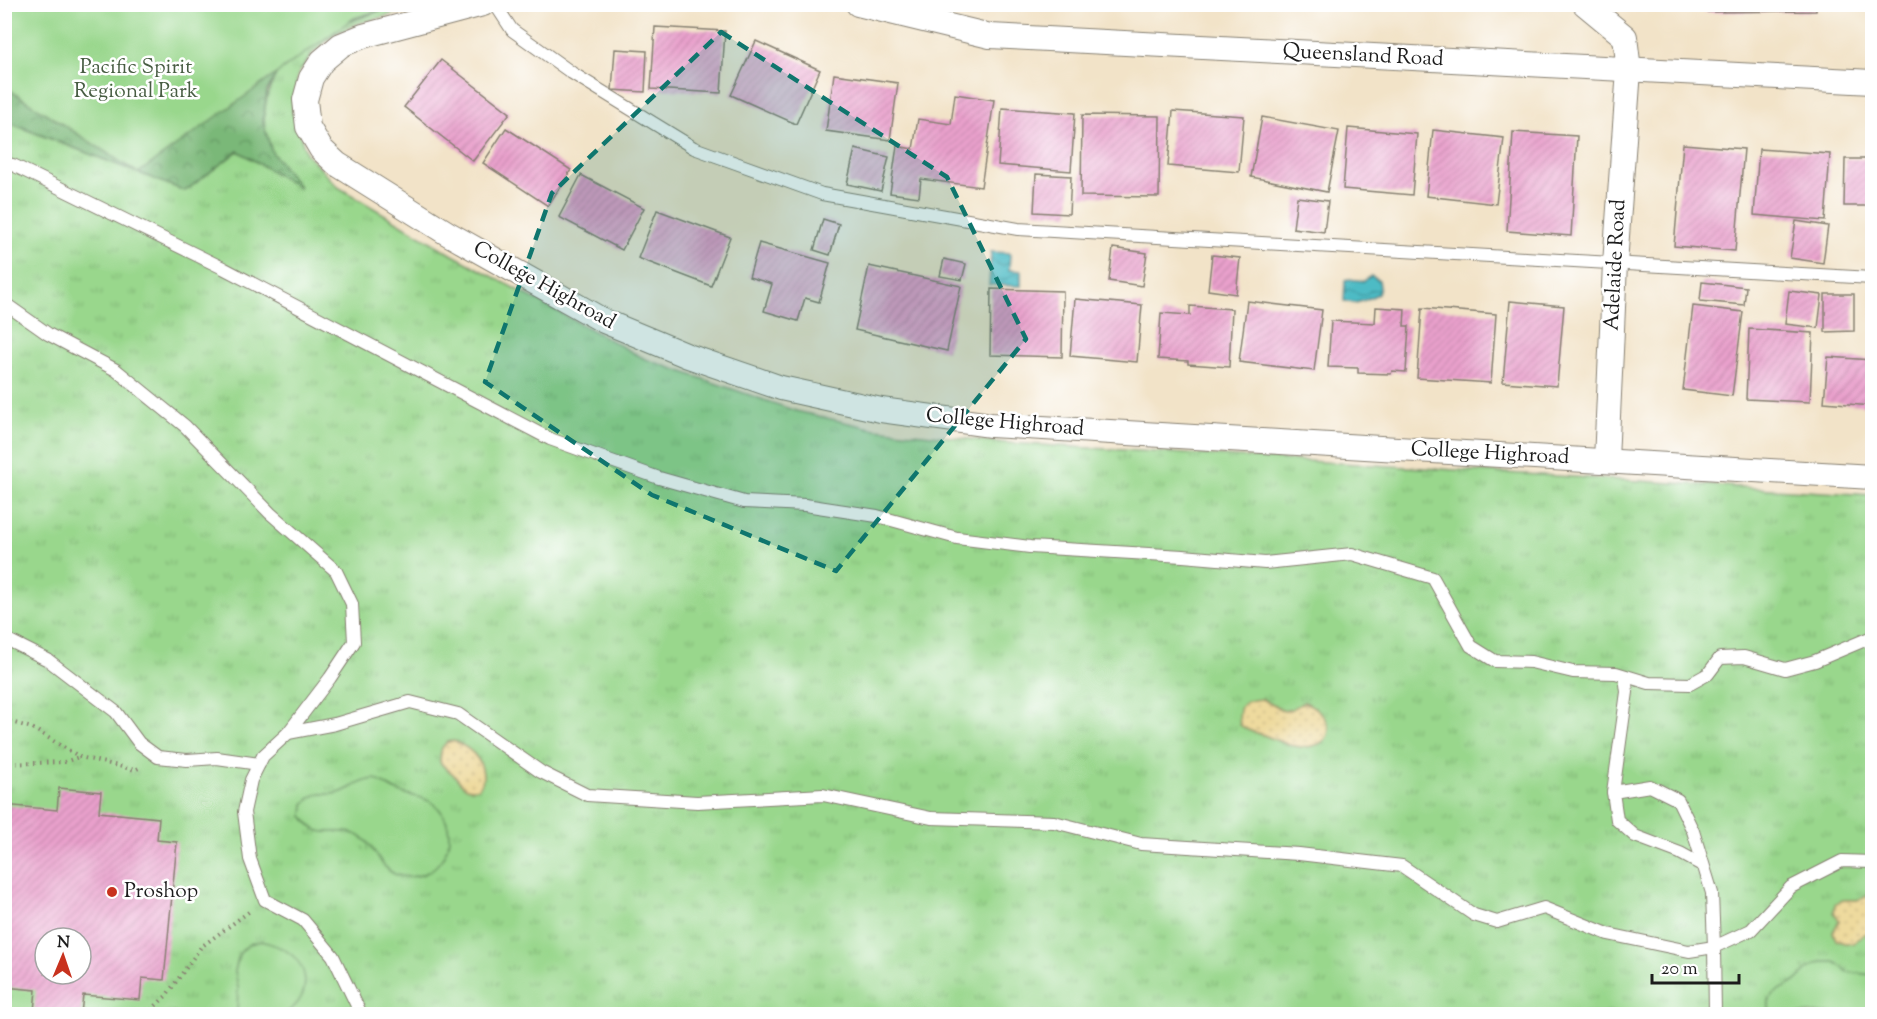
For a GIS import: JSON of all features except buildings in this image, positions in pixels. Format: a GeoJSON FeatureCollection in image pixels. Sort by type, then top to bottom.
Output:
{"type":"FeatureCollection","features":[{"type":"Feature","properties":{"kind":"street","name":"College Highroad"},"geometry":{"type":"LineString","coordinates":[[483,4],[363,36],[341,45],[322,61],[311,78],[305,100],[308,127],[321,149],[337,164],[447,233],[604,321],[688,356],[780,388],[881,410],[991,425],[1872,477]]}},
{"type":"Feature","properties":{"kind":"street","name":"Queensland Road"},"geometry":{"type":"LineString","coordinates":[[858,4],[990,36],[1872,82]]}},
{"type":"Feature","properties":{"kind":"street","name":"Adelaide Road"},"geometry":{"type":"LineString","coordinates":[[1585,4],[1625,37],[1629,70],[1615,264],[1605,460]]}},
{"type":"Feature","properties":{"kind":"lane"},"geometry":{"type":"LineString","coordinates":[[495,4],[512,30],[537,49],[694,148],[822,194],[1018,229],[1872,278]]}},
{"type":"Feature","properties":{"kind":"lane"},"geometry":{"type":"LineString","coordinates":[[4,163],[13,165],[222,268],[550,439],[659,478],[744,502],[805,505],[877,516],[957,538],[1030,548],[1265,563],[1352,554],[1434,578],[1471,646],[1495,661],[1531,662],[1573,672],[1616,673],[1649,682],[1690,684],[1708,674],[1720,658],[1744,657],[1785,669],[1815,661],[1872,637]]}},
{"type":"Feature","properties":{"kind":"lane"},"geometry":{"type":"LineString","coordinates":[[4,303],[48,334],[116,369],[185,426],[270,513],[336,571],[352,604],[354,642],[288,733],[263,756],[251,780],[244,812],[250,859],[265,900],[303,920],[333,956],[360,1014]]}},
{"type":"Feature","properties":{"kind":"lane"},"geometry":{"type":"LineString","coordinates":[[4,638],[48,660],[116,712],[139,743],[158,757],[187,760],[217,758],[258,764]]}},
{"type":"Feature","properties":{"kind":"lane"},"geometry":{"type":"LineString","coordinates":[[1625,676],[1627,692],[1613,792],[1617,820],[1635,836],[1680,853],[1702,865]]}},
{"type":"Feature","properties":{"kind":"lane"},"geometry":{"type":"LineString","coordinates":[[288,733],[335,724],[410,702],[458,714],[541,772],[587,795],[698,802],[823,795],[931,818],[1054,822],[1141,844],[1299,854],[1402,866],[1474,915],[1497,922],[1544,908],[1608,934],[1689,951],[1714,947],[1751,930],[1791,887],[1842,861],[1872,862]]}},
{"type":"Feature","properties":{"kind":"lane"},"geometry":{"type":"LineString","coordinates":[[1613,792],[1650,786],[1678,800],[1693,831],[1712,893],[1715,1014]]}},
{"type":"Feature","properties":{"kind":"path"},"geometry":{"type":"LineString","coordinates":[[4,720],[32,728],[80,757],[135,770],[158,757]]}},
{"type":"Feature","properties":{"kind":"path"},"geometry":{"type":"LineString","coordinates":[[4,764],[64,762],[80,757]]}},
{"type":"Feature","properties":{"kind":"path"},"geometry":{"type":"LineString","coordinates":[[147,1014],[166,996],[201,947],[265,900]]}},
{"type":"Feature","properties":{"kind":"highlighted area"},"geometry":{"type":"Polygon","coordinates":[[[721,32],[947,177],[1026,339],[836,571],[652,495],[485,382],[552,193],[721,32]]]}},
{"type":"Feature","properties":{"kind":"green space","name":"Pacific Spirit Regional Park"},"geometry":{"type":"Polygon","coordinates":[[[4,5],[397,5],[294,41],[267,91],[263,122],[272,152],[300,188],[238,151],[185,191],[5,121],[4,5]]]}},
{"type":"Feature","properties":{"kind":"green space","name":"Pacific Spirit Regional Park"},"geometry":{"type":"Polygon","coordinates":[[[4,5],[397,5],[354,18],[138,173],[5,87],[4,5]]]}},
{"type":"Feature","properties":{"kind":"green space"},"geometry":{"type":"Polygon","coordinates":[[[397,5],[428,5],[359,23],[335,34],[313,53],[298,74],[292,111],[306,153],[338,187],[453,255],[645,359],[796,411],[875,429],[1007,443],[1872,495],[1872,1014],[5,1014],[4,121],[185,191],[238,151],[289,175],[272,152],[264,122],[268,94],[294,41],[397,5]]]}},
{"type":"Feature","properties":{"kind":"green space"},"geometry":{"type":"Polygon","coordinates":[[[375,779],[401,793],[430,802],[440,810],[446,821],[449,834],[448,845],[436,866],[426,873],[401,876],[393,873],[387,869],[362,838],[347,832],[327,832],[315,829],[303,816],[304,804],[315,796],[338,793],[375,779]]]}},
{"type":"Feature","properties":{"kind":"green space"},"geometry":{"type":"Polygon","coordinates":[[[262,941],[282,948],[296,959],[304,975],[303,993],[293,1008],[284,1014],[268,1016],[237,1014],[238,987],[235,971],[239,954],[249,944],[262,941]]]}},
{"type":"Feature","properties":{"kind":"green space"},"geometry":{"type":"Polygon","coordinates":[[[1821,962],[1835,962],[1848,972],[1872,975],[1872,1014],[1771,1014],[1769,1002],[1774,994],[1795,982],[1808,969],[1821,962]]]}},
{"type":"Feature","properties":{"kind":"sand"},"geometry":{"type":"Polygon","coordinates":[[[1262,699],[1284,711],[1304,702],[1311,705],[1327,722],[1328,735],[1324,741],[1316,745],[1303,747],[1284,743],[1240,725],[1239,713],[1242,705],[1245,702],[1262,699]]]}},
{"type":"Feature","properties":{"kind":"sand"},"geometry":{"type":"Polygon","coordinates":[[[454,741],[470,750],[480,762],[483,779],[479,787],[474,789],[465,787],[440,762],[441,749],[447,742],[454,741]]]}},
{"type":"Feature","properties":{"kind":"sand"},"geometry":{"type":"Polygon","coordinates":[[[1871,894],[1872,933],[1864,934],[1854,943],[1847,944],[1836,940],[1833,932],[1839,921],[1834,912],[1835,905],[1842,900],[1859,899],[1871,894]]]}},
{"type":"Feature","properties":{"kind":"water"},"geometry":{"type":"Polygon","coordinates":[[[991,252],[1010,253],[1009,270],[1021,271],[1021,286],[989,285],[991,252]]]}},
{"type":"Feature","properties":{"kind":"water"},"geometry":{"type":"Polygon","coordinates":[[[1371,276],[1379,280],[1378,294],[1358,302],[1344,301],[1345,281],[1349,279],[1364,281],[1371,276]]]}},
{"type":"Feature","properties":{"kind":"place","name":"Proshop"},"geometry":{"type":"Point","coordinates":[112,892]}}]}
